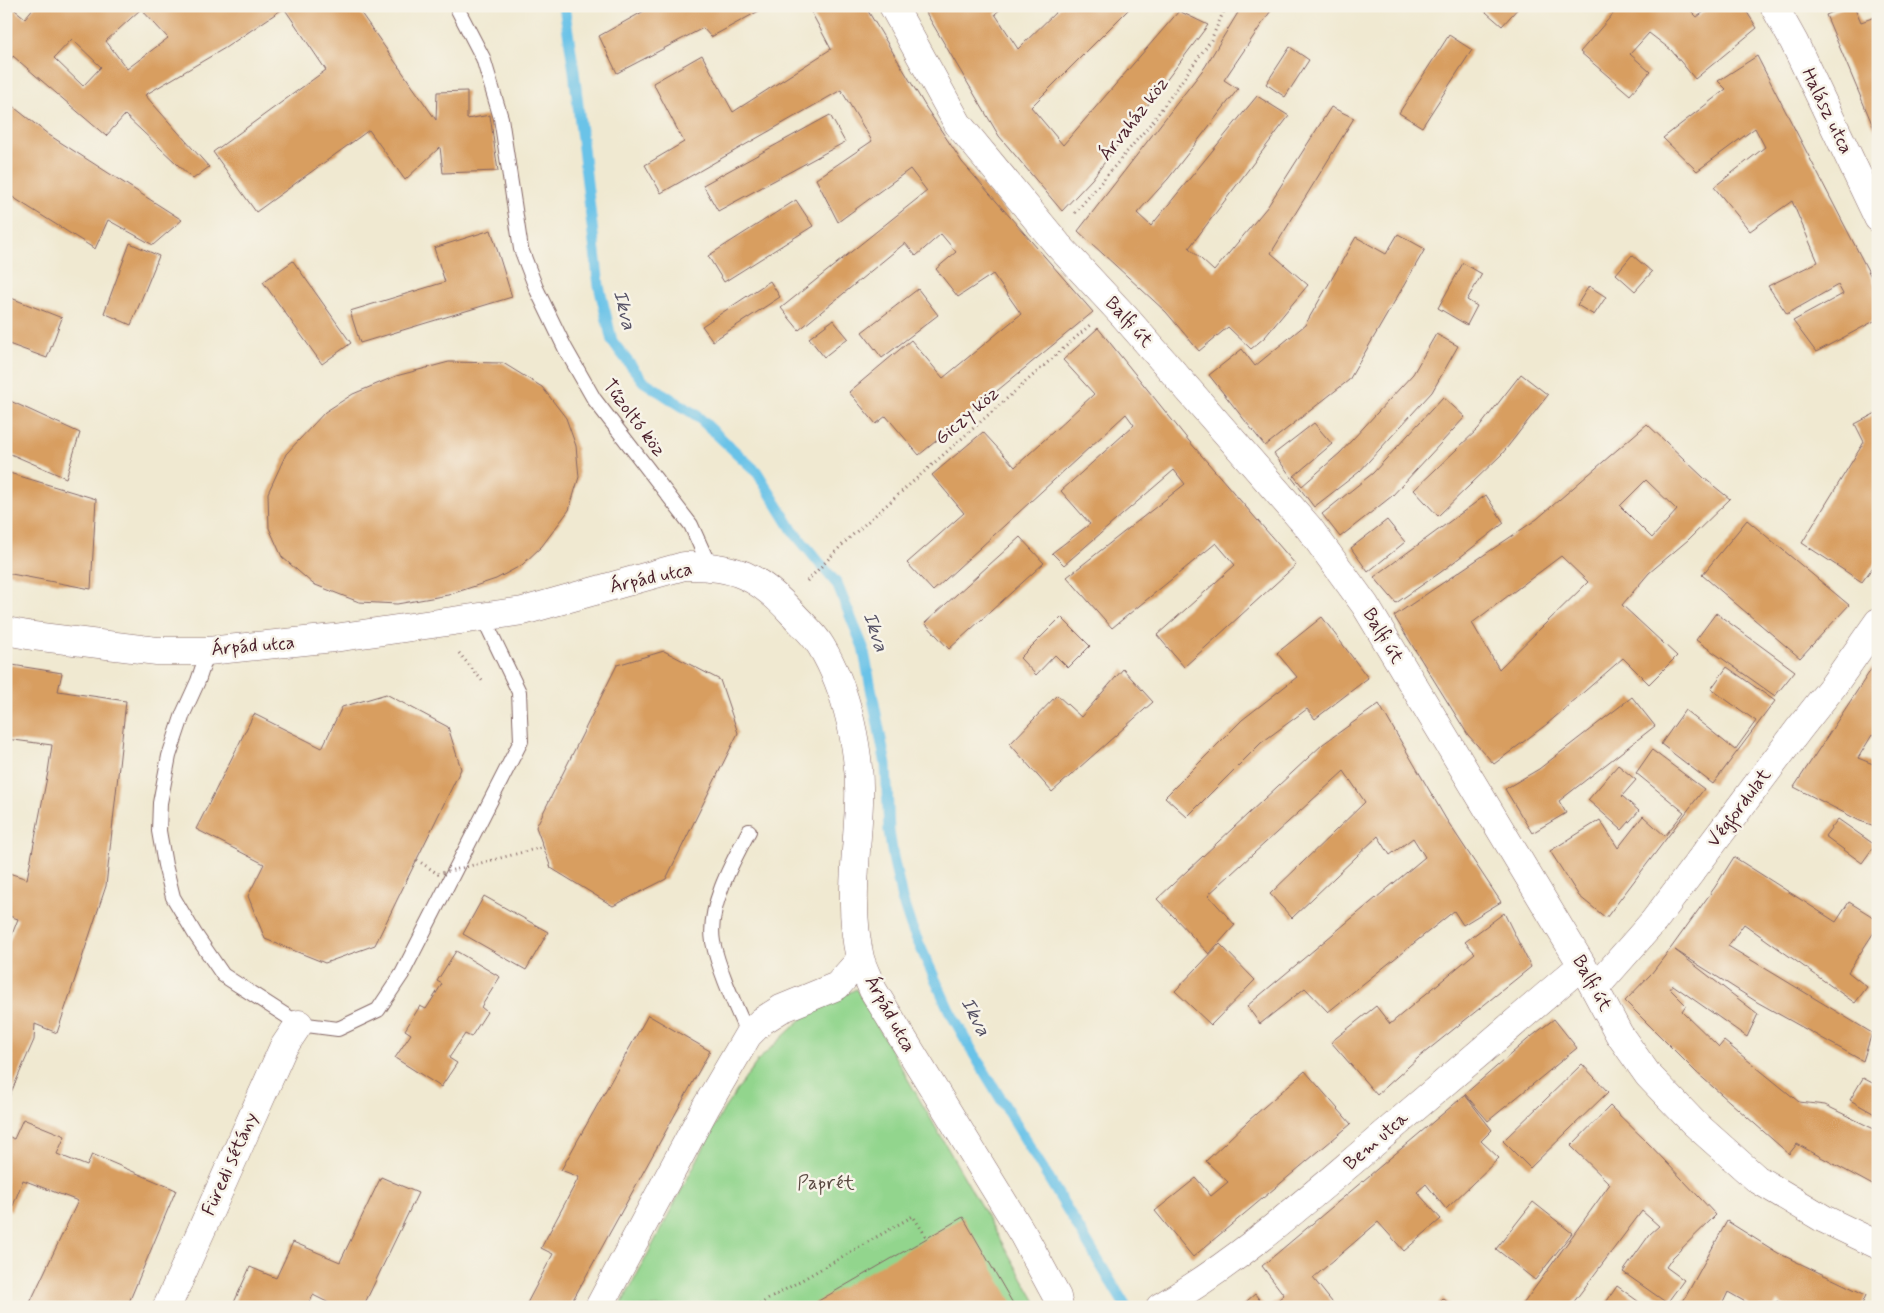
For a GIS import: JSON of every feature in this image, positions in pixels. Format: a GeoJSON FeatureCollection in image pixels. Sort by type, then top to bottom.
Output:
{"type":"FeatureCollection","features":[{"type":"Feature","properties":{"kind":"street","name":"Balfi út"},"geometry":{"type":"LineString","coordinates":[[893,6],[958,124],[1058,245],[1124,316],[1308,528],[1364,605],[1582,964],[1619,1034],[1648,1075],[1692,1122],[1757,1179],[1824,1219],[1878,1245]]}},
{"type":"Feature","properties":{"kind":"street","name":"Halász utca"},"geometry":{"type":"LineString","coordinates":[[1774,6],[1794,42],[1878,218]]}},
{"type":"Feature","properties":{"kind":"street","name":"Árpád utca"},"geometry":{"type":"LineString","coordinates":[[6,631],[157,651],[208,651],[334,638],[523,611],[684,566],[709,565],[735,570],[758,582],[787,607],[820,644],[841,687],[855,748],[859,801],[854,868],[854,925],[860,960],[873,990],[1024,1236],[1057,1297],[1060,1307]]}},
{"type":"Feature","properties":{"kind":"street","name":"Végfordulat"},"geometry":{"type":"LineString","coordinates":[[1595,988],[1654,921],[1799,729],[1834,686],[1878,622]]}},
{"type":"Feature","properties":{"kind":"street"},"geometry":{"type":"LineString","coordinates":[[599,1307],[706,1107],[748,1035],[762,1021],[781,1009],[837,986],[860,960]]}},
{"type":"Feature","properties":{"kind":"street","name":"Bem utca"},"geometry":{"type":"LineString","coordinates":[[1181,1301],[1286,1218],[1582,964]]}},
{"type":"Feature","properties":{"kind":"street","name":"Füredi sétány"},"geometry":{"type":"LineString","coordinates":[[167,1307],[283,1048],[299,1024]]}},
{"type":"Feature","properties":{"kind":"lane","name":"Tűzoltó köz"},"geometry":{"type":"LineString","coordinates":[[456,6],[483,58],[501,118],[521,249],[536,288],[565,348],[594,399],[691,525],[709,565]]}},
{"type":"Feature","properties":{"kind":"lane"},"geometry":{"type":"LineString","coordinates":[[208,651],[198,682],[183,714],[167,766],[160,803],[160,831],[165,865],[173,897],[223,976],[299,1024],[338,1029],[378,1010],[402,974],[521,741],[518,692],[483,617]]}},
{"type":"Feature","properties":{"kind":"lane"},"geometry":{"type":"LineString","coordinates":[[748,1035],[713,941],[714,917],[719,894],[749,831]]}},
{"type":"Feature","properties":{"kind":"path","name":"Árvaház köz"},"geometry":{"type":"LineString","coordinates":[[1069,220],[1164,105],[1211,40],[1226,6]]}},
{"type":"Feature","properties":{"kind":"path","name":"Giczy köz"},"geometry":{"type":"LineString","coordinates":[[804,584],[846,540],[1097,319]]}},
{"type":"Feature","properties":{"kind":"path"},"geometry":{"type":"LineString","coordinates":[[435,624],[487,687]]}},
{"type":"Feature","properties":{"kind":"path"},"geometry":{"type":"LineString","coordinates":[[417,860],[438,874],[544,847]]}},
{"type":"Feature","properties":{"kind":"path"},"geometry":{"type":"LineString","coordinates":[[755,1307],[913,1216],[927,1238]]}},
{"type":"Feature","properties":{"kind":"path"},"geometry":{"type":"LineString","coordinates":[[1871,1307],[1878,1292]]}},
{"type":"Feature","properties":{"kind":"green space","name":"Paprét"},"geometry":{"type":"Polygon","coordinates":[[[856,989],[1039,1307],[620,1307],[724,1109],[759,1059],[806,1015],[856,989]]]}},
{"type":"Feature","properties":{"kind":"building"},"geometry":{"type":"Polygon","coordinates":[[[6,6],[10,6],[25,18],[35,6],[234,6],[236,8],[239,6],[356,6],[436,120],[437,92],[467,91],[467,119],[490,115],[498,171],[443,173],[440,147],[405,180],[369,130],[256,212],[213,152],[326,70],[284,8],[225,48],[145,95],[209,167],[193,179],[125,115],[106,136],[13,56],[6,68],[6,6]],[[141,9],[106,41],[127,69],[168,38],[141,9]],[[72,39],[54,58],[83,86],[101,67],[72,39]]]}},
{"type":"Feature","properties":{"kind":"building"},"geometry":{"type":"Polygon","coordinates":[[[653,6],[768,6],[711,37],[703,28],[617,73],[599,36],[653,6]]]}},
{"type":"Feature","properties":{"kind":"building"},"geometry":{"type":"Polygon","coordinates":[[[808,6],[865,6],[927,109],[962,162],[1093,312],[919,455],[886,416],[876,424],[849,392],[911,340],[943,378],[1021,314],[993,274],[958,297],[936,269],[956,252],[941,234],[916,256],[905,243],[799,330],[781,308],[927,191],[910,169],[838,222],[816,179],[872,141],[841,90],[661,193],[645,165],[684,142],[653,83],[702,55],[733,112],[831,49],[808,6]]]}},
{"type":"Feature","properties":{"kind":"building"},"geometry":{"type":"Polygon","coordinates":[[[922,6],[1004,6],[995,14],[1018,49],[1062,6],[1132,6],[1031,107],[1063,145],[1179,11],[1208,25],[1092,179],[1062,211],[999,136],[922,6]]]}},
{"type":"Feature","properties":{"kind":"building"},"geometry":{"type":"Polygon","coordinates":[[[1242,6],[1274,6],[1224,80],[1238,89],[1168,179],[1137,213],[1151,226],[1257,96],[1289,116],[1189,248],[1214,271],[1268,206],[1331,107],[1354,118],[1271,253],[1308,285],[1265,337],[1251,349],[1228,327],[1199,351],[1166,312],[1078,231],[1205,67],[1242,6]]]}},
{"type":"Feature","properties":{"kind":"building"},"geometry":{"type":"Polygon","coordinates":[[[1479,6],[1520,6],[1502,26],[1479,6]]]}},
{"type":"Feature","properties":{"kind":"building"},"geometry":{"type":"Polygon","coordinates":[[[1620,6],[1686,6],[1697,17],[1712,6],[1743,6],[1757,28],[1695,79],[1671,50],[1649,33],[1630,54],[1650,72],[1630,95],[1580,52],[1620,6]]]}},
{"type":"Feature","properties":{"kind":"building"},"geometry":{"type":"Polygon","coordinates":[[[1846,6],[1854,6],[1861,22],[1875,17],[1878,23],[1878,138],[1826,15],[1846,6]]]}},
{"type":"Feature","properties":{"kind":"building"},"geometry":{"type":"Polygon","coordinates":[[[1449,35],[1472,50],[1422,127],[1399,113],[1449,35]]]}},
{"type":"Feature","properties":{"kind":"building"},"geometry":{"type":"Polygon","coordinates":[[[1290,47],[1309,60],[1285,97],[1266,84],[1290,47]]]}},
{"type":"Feature","properties":{"kind":"building"},"geometry":{"type":"Polygon","coordinates":[[[1757,56],[1878,290],[1878,319],[1816,352],[1793,321],[1843,294],[1838,285],[1787,314],[1768,286],[1818,262],[1792,201],[1750,231],[1714,187],[1765,147],[1755,128],[1697,171],[1663,138],[1726,89],[1718,81],[1757,56]]]}},
{"type":"Feature","properties":{"kind":"building"},"geometry":{"type":"Polygon","coordinates":[[[6,101],[49,135],[182,220],[153,245],[108,220],[95,249],[6,193],[6,101]]]}},
{"type":"Feature","properties":{"kind":"building"},"geometry":{"type":"Polygon","coordinates":[[[830,115],[845,142],[718,211],[703,185],[830,115]]]}},
{"type":"Feature","properties":{"kind":"building"},"geometry":{"type":"Polygon","coordinates":[[[796,200],[813,226],[724,282],[708,256],[796,200]]]}},
{"type":"Feature","properties":{"kind":"building"},"geometry":{"type":"Polygon","coordinates":[[[491,230],[512,297],[360,343],[350,311],[445,282],[434,248],[491,230]]]}},
{"type":"Feature","properties":{"kind":"building"},"geometry":{"type":"Polygon","coordinates":[[[1398,234],[1425,249],[1349,380],[1265,446],[1209,375],[1242,349],[1255,366],[1305,325],[1356,237],[1386,254],[1398,234]]]}},
{"type":"Feature","properties":{"kind":"building"},"geometry":{"type":"Polygon","coordinates":[[[130,243],[159,256],[131,325],[104,313],[130,243]]]}},
{"type":"Feature","properties":{"kind":"building"},"geometry":{"type":"Polygon","coordinates":[[[1632,255],[1652,272],[1635,291],[1616,274],[1632,255]]]}},
{"type":"Feature","properties":{"kind":"building"},"geometry":{"type":"Polygon","coordinates":[[[293,261],[351,343],[322,364],[263,282],[293,261]]]}},
{"type":"Feature","properties":{"kind":"building"},"geometry":{"type":"Polygon","coordinates":[[[1463,263],[1482,274],[1467,300],[1477,306],[1467,325],[1438,308],[1463,263]]]}},
{"type":"Feature","properties":{"kind":"building"},"geometry":{"type":"Polygon","coordinates":[[[770,281],[780,297],[713,341],[702,326],[770,281]]]}},
{"type":"Feature","properties":{"kind":"building"},"geometry":{"type":"Polygon","coordinates":[[[1589,286],[1606,297],[1594,315],[1577,305],[1589,286]]]}},
{"type":"Feature","properties":{"kind":"building"},"geometry":{"type":"Polygon","coordinates":[[[918,289],[938,315],[882,358],[862,332],[918,289]]]}},
{"type":"Feature","properties":{"kind":"building"},"geometry":{"type":"Polygon","coordinates":[[[6,296],[62,318],[47,358],[6,343],[6,296]]]}},
{"type":"Feature","properties":{"kind":"building"},"geometry":{"type":"Polygon","coordinates":[[[833,320],[848,338],[824,357],[809,338],[833,320]]]}},
{"type":"Feature","properties":{"kind":"building"},"geometry":{"type":"Polygon","coordinates":[[[1098,328],[1189,441],[1296,565],[1184,667],[1157,635],[1235,565],[1216,543],[1112,628],[1067,577],[1185,484],[1174,470],[1064,565],[1052,553],[1090,524],[1061,491],[1134,425],[1126,414],[933,591],[907,563],[964,513],[932,475],[983,432],[1015,467],[1094,394],[1063,360],[1098,328]]]}},
{"type":"Feature","properties":{"kind":"building"},"geometry":{"type":"Polygon","coordinates":[[[1436,334],[1458,346],[1432,392],[1359,472],[1314,507],[1274,454],[1314,423],[1332,444],[1294,476],[1302,486],[1340,453],[1413,374],[1436,334]]]}},
{"type":"Feature","properties":{"kind":"building"},"geometry":{"type":"Polygon","coordinates":[[[449,362],[503,363],[542,387],[566,418],[576,446],[579,477],[569,510],[542,546],[522,565],[496,579],[448,595],[397,604],[359,602],[313,584],[282,557],[269,528],[268,493],[286,454],[325,412],[353,394],[396,376],[449,362]]]}},
{"type":"Feature","properties":{"kind":"building"},"geometry":{"type":"Polygon","coordinates":[[[1521,374],[1548,395],[1502,454],[1438,516],[1414,490],[1478,429],[1521,374]]]}},
{"type":"Feature","properties":{"kind":"building"},"geometry":{"type":"Polygon","coordinates":[[[1443,397],[1465,417],[1392,496],[1340,537],[1322,514],[1373,473],[1443,397]]]}},
{"type":"Feature","properties":{"kind":"building"},"geometry":{"type":"Polygon","coordinates":[[[6,399],[80,433],[66,478],[6,452],[6,399]]]}},
{"type":"Feature","properties":{"kind":"building"},"geometry":{"type":"Polygon","coordinates":[[[1878,412],[1878,560],[1862,582],[1802,543],[1864,442],[1855,424],[1878,412]]]}},
{"type":"Feature","properties":{"kind":"building"},"geometry":{"type":"Polygon","coordinates":[[[1647,424],[1704,478],[1730,499],[1688,540],[1649,573],[1622,605],[1677,656],[1649,684],[1623,658],[1547,724],[1494,764],[1468,735],[1394,616],[1537,519],[1647,424]],[[1646,480],[1620,506],[1652,538],[1677,510],[1646,480]],[[1561,556],[1472,623],[1499,669],[1588,582],[1561,556]]]}},
{"type":"Feature","properties":{"kind":"building"},"geometry":{"type":"Polygon","coordinates":[[[6,472],[96,499],[91,589],[6,573],[6,472]]]}},
{"type":"Feature","properties":{"kind":"building"},"geometry":{"type":"Polygon","coordinates":[[[1486,495],[1504,523],[1441,572],[1396,603],[1374,577],[1486,495]]]}},
{"type":"Feature","properties":{"kind":"building"},"geometry":{"type":"Polygon","coordinates":[[[1387,520],[1405,542],[1368,572],[1351,548],[1387,520]]]}},
{"type":"Feature","properties":{"kind":"building"},"geometry":{"type":"Polygon","coordinates":[[[1747,520],[1849,605],[1800,658],[1702,575],[1747,520]]]}},
{"type":"Feature","properties":{"kind":"building"},"geometry":{"type":"Polygon","coordinates":[[[1020,537],[1044,563],[949,649],[925,623],[1020,537]]]}},
{"type":"Feature","properties":{"kind":"building"},"geometry":{"type":"Polygon","coordinates":[[[1716,613],[1795,671],[1775,696],[1696,640],[1716,613]]]}},
{"type":"Feature","properties":{"kind":"building"},"geometry":{"type":"Polygon","coordinates":[[[1061,617],[1090,646],[1068,668],[1055,655],[1036,675],[1020,658],[1061,617]]]}},
{"type":"Feature","properties":{"kind":"building"},"geometry":{"type":"Polygon","coordinates":[[[1322,617],[1368,678],[1315,719],[1307,709],[1261,743],[1187,817],[1165,797],[1242,720],[1297,677],[1277,653],[1322,617]]]}},
{"type":"Feature","properties":{"kind":"building"},"geometry":{"type":"Polygon","coordinates":[[[664,651],[720,680],[738,733],[666,879],[613,906],[551,868],[536,827],[617,665],[664,651]]]}},
{"type":"Feature","properties":{"kind":"building"},"geometry":{"type":"Polygon","coordinates":[[[1878,659],[1878,738],[1872,735],[1858,758],[1878,766],[1878,827],[1860,821],[1794,787],[1878,659]]]}},
{"type":"Feature","properties":{"kind":"building"},"geometry":{"type":"Polygon","coordinates":[[[6,664],[62,673],[58,691],[126,701],[106,886],[57,1033],[35,1024],[34,1040],[6,1104],[6,950],[18,919],[6,915],[6,872],[27,879],[52,745],[6,739],[6,664]]]}},
{"type":"Feature","properties":{"kind":"building"},"geometry":{"type":"Polygon","coordinates":[[[1727,667],[1775,701],[1713,784],[1661,744],[1685,710],[1735,750],[1756,721],[1711,689],[1727,667]]]}},
{"type":"Feature","properties":{"kind":"building"},"geometry":{"type":"Polygon","coordinates":[[[1123,669],[1153,702],[1052,792],[1010,744],[1057,695],[1081,717],[1123,669]]]}},
{"type":"Feature","properties":{"kind":"building"},"geometry":{"type":"Polygon","coordinates":[[[386,694],[448,727],[461,769],[375,945],[325,963],[265,939],[248,896],[264,864],[196,829],[254,714],[322,748],[342,707],[386,694]]]}},
{"type":"Feature","properties":{"kind":"building"},"geometry":{"type":"Polygon","coordinates":[[[1632,697],[1655,726],[1559,801],[1566,813],[1532,833],[1505,789],[1539,769],[1632,697]]]}},
{"type":"Feature","properties":{"kind":"building"},"geometry":{"type":"Polygon","coordinates":[[[1379,704],[1446,819],[1501,902],[1463,925],[1454,911],[1328,1012],[1305,988],[1260,1024],[1247,1006],[1425,857],[1413,838],[1390,855],[1378,836],[1292,918],[1270,894],[1365,802],[1344,771],[1208,895],[1235,925],[1209,954],[1157,899],[1323,744],[1379,704]]]}},
{"type":"Feature","properties":{"kind":"building"},"geometry":{"type":"Polygon","coordinates":[[[1652,750],[1704,789],[1606,918],[1579,896],[1550,851],[1600,820],[1618,848],[1643,816],[1665,836],[1684,812],[1636,773],[1652,750]]]}},
{"type":"Feature","properties":{"kind":"building"},"geometry":{"type":"Polygon","coordinates":[[[1618,765],[1636,780],[1622,796],[1639,811],[1622,830],[1588,800],[1618,765]]]}},
{"type":"Feature","properties":{"kind":"building"},"geometry":{"type":"Polygon","coordinates":[[[1838,819],[1875,845],[1862,863],[1825,836],[1838,819]]]}},
{"type":"Feature","properties":{"kind":"building"},"geometry":{"type":"Polygon","coordinates":[[[1734,857],[1836,922],[1849,902],[1878,920],[1878,926],[1848,972],[1867,987],[1855,1003],[1744,924],[1728,946],[1872,1033],[1863,1061],[1757,1002],[1675,950],[1758,1014],[1747,1037],[1673,985],[1670,989],[1686,1005],[1682,1011],[1719,1047],[1724,1041],[1799,1102],[1825,1105],[1878,1131],[1878,1188],[1797,1144],[1789,1154],[1696,1072],[1625,1001],[1651,974],[1671,948],[1734,857]]]}},
{"type":"Feature","properties":{"kind":"building"},"geometry":{"type":"Polygon","coordinates":[[[484,896],[548,932],[526,970],[463,934],[484,896]]]}},
{"type":"Feature","properties":{"kind":"building"},"geometry":{"type":"Polygon","coordinates":[[[1504,913],[1531,967],[1418,1058],[1377,1095],[1331,1042],[1376,1006],[1390,1024],[1475,953],[1465,942],[1504,913]]]}},
{"type":"Feature","properties":{"kind":"building"},"geometry":{"type":"Polygon","coordinates":[[[1220,944],[1255,980],[1211,1025],[1175,991],[1220,944]]]}},
{"type":"Feature","properties":{"kind":"building"},"geometry":{"type":"Polygon","coordinates":[[[456,951],[500,977],[481,1007],[487,1012],[471,1037],[465,1034],[449,1058],[457,1063],[441,1087],[395,1058],[411,1034],[405,1030],[420,1006],[426,1009],[442,984],[437,981],[456,951]]]}},
{"type":"Feature","properties":{"kind":"building"},"geometry":{"type":"Polygon","coordinates":[[[648,1015],[710,1051],[569,1307],[525,1307],[553,1254],[541,1248],[579,1177],[561,1170],[648,1015]]]}},
{"type":"Feature","properties":{"kind":"building"},"geometry":{"type":"Polygon","coordinates":[[[1554,1019],[1577,1048],[1488,1121],[1465,1094],[1554,1019]]]}},
{"type":"Feature","properties":{"kind":"building"},"geometry":{"type":"Polygon","coordinates":[[[1582,1064],[1608,1092],[1530,1168],[1503,1141],[1582,1064]]]}},
{"type":"Feature","properties":{"kind":"building"},"geometry":{"type":"Polygon","coordinates":[[[1305,1071],[1351,1124],[1193,1257],[1155,1211],[1196,1178],[1211,1196],[1228,1182],[1206,1161],[1305,1071]]]}},
{"type":"Feature","properties":{"kind":"building"},"geometry":{"type":"Polygon","coordinates":[[[1863,1078],[1878,1086],[1878,1116],[1850,1100],[1863,1078]]]}},
{"type":"Feature","properties":{"kind":"building"},"geometry":{"type":"Polygon","coordinates":[[[1465,1095],[1492,1130],[1481,1141],[1499,1158],[1446,1209],[1426,1184],[1417,1192],[1441,1219],[1404,1251],[1378,1222],[1313,1278],[1336,1307],[1269,1307],[1284,1295],[1262,1266],[1465,1095]]]}},
{"type":"Feature","properties":{"kind":"building"},"geometry":{"type":"Polygon","coordinates":[[[1610,1106],[1716,1215],[1673,1257],[1666,1267],[1684,1280],[1667,1303],[1623,1272],[1650,1234],[1659,1226],[1642,1211],[1570,1307],[1521,1307],[1610,1184],[1571,1146],[1610,1106]]]}},
{"type":"Feature","properties":{"kind":"building"},"geometry":{"type":"Polygon","coordinates":[[[23,1119],[65,1136],[57,1154],[87,1166],[92,1154],[176,1190],[127,1307],[28,1307],[78,1201],[23,1180],[11,1211],[6,1209],[6,1135],[14,1139],[23,1119]]]}},
{"type":"Feature","properties":{"kind":"building"},"geometry":{"type":"Polygon","coordinates":[[[381,1177],[418,1193],[363,1307],[337,1307],[313,1295],[308,1307],[232,1307],[250,1267],[276,1278],[293,1242],[340,1262],[381,1177]]]}},
{"type":"Feature","properties":{"kind":"building"},"geometry":{"type":"Polygon","coordinates":[[[1533,1202],[1572,1233],[1535,1280],[1496,1249],[1533,1202]]]}},
{"type":"Feature","properties":{"kind":"building"},"geometry":{"type":"Polygon","coordinates":[[[963,1217],[1015,1307],[808,1307],[927,1238],[963,1217]]]}},
{"type":"Feature","properties":{"kind":"building"},"geometry":{"type":"Polygon","coordinates":[[[1727,1221],[1778,1253],[1866,1295],[1861,1307],[1786,1307],[1777,1301],[1774,1307],[1747,1307],[1749,1304],[1728,1292],[1721,1307],[1680,1307],[1727,1221]]]}},
{"type":"Feature","properties":{"kind":"building"},"geometry":{"type":"Polygon","coordinates":[[[1617,1286],[1646,1307],[1603,1307],[1617,1286]]]}},
{"type":"Feature","properties":{"kind":"building"},"geometry":{"type":"Polygon","coordinates":[[[1255,1294],[1265,1307],[1240,1307],[1255,1294]]]}},
{"type":"Feature","properties":{"kind":"building"},"geometry":{"type":"Polygon","coordinates":[[[1443,1298],[1453,1307],[1435,1307],[1443,1298]]]}},
{"type":"Feature","properties":{"kind":"waterway","name":"Ikva"},"geometry":{"type":"LineString","coordinates":[[564,6],[574,71],[599,286],[612,341],[643,381],[696,415],[757,472],[793,531],[837,584],[863,647],[886,765],[889,831],[893,857],[902,899],[911,926],[949,1010],[1126,1307]]}}]}
